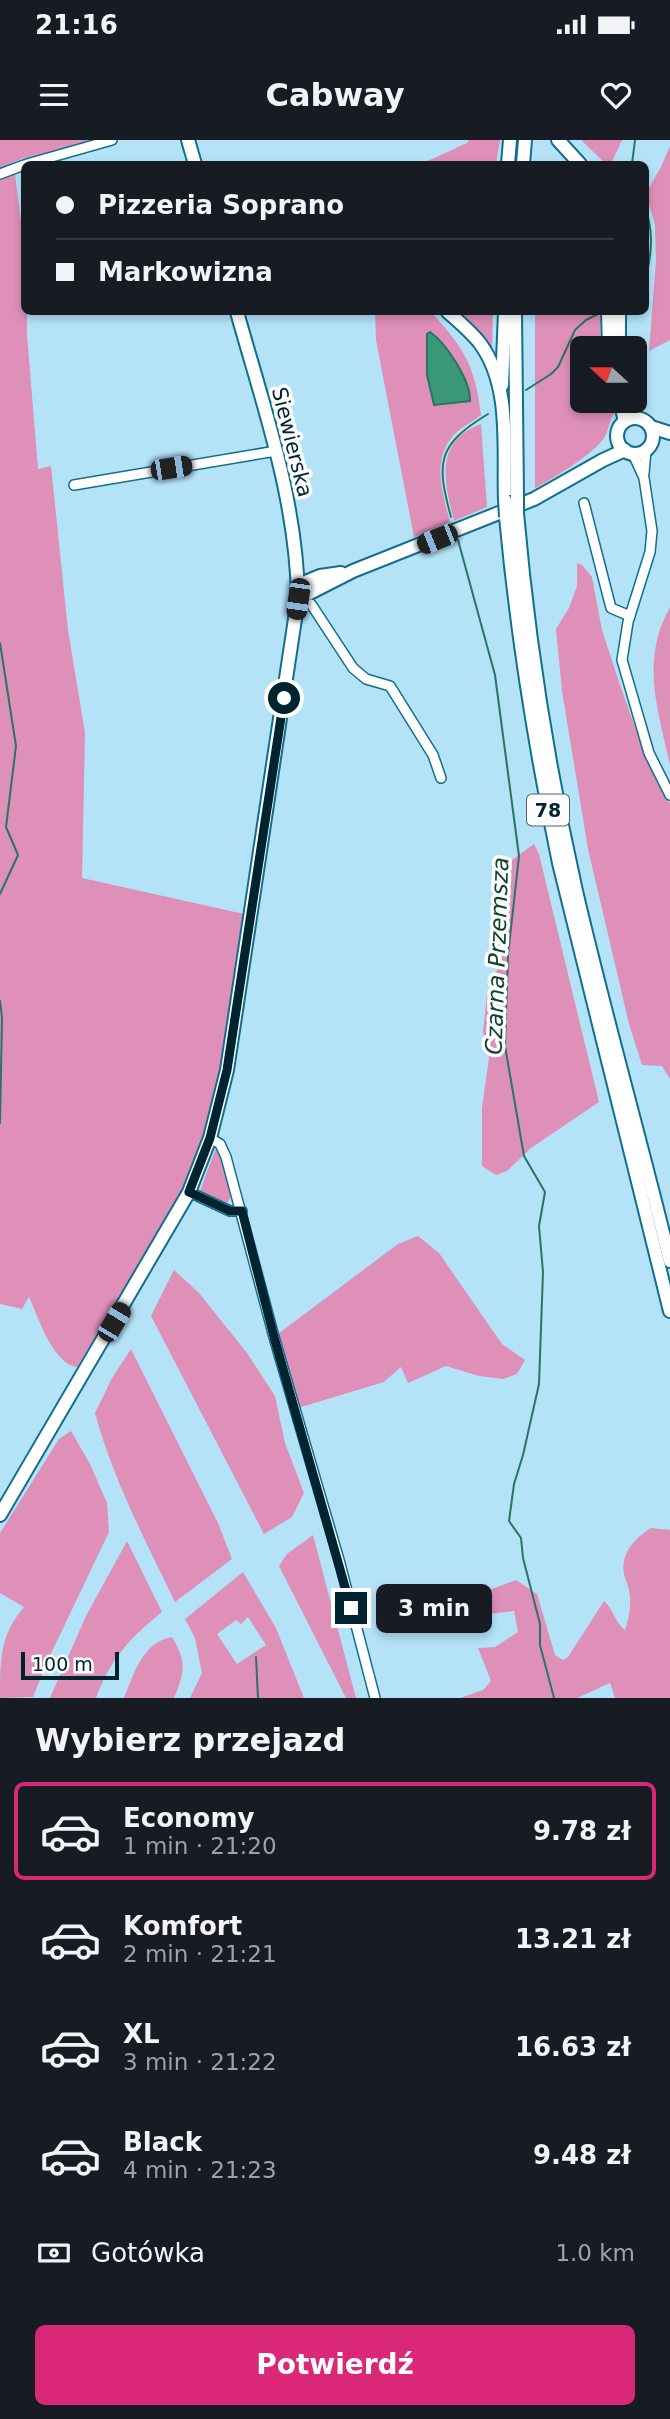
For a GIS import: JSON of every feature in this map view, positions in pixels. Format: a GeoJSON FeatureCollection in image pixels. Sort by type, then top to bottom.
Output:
{"type":"FeatureCollection","features":[{"type":"Feature","properties":{"kind":"main road"},"geometry":{"type":"LineString","coordinates":[[188,140],[194,161]]}},
{"type":"Feature","properties":{"kind":"main road"},"geometry":{"type":"LineString","coordinates":[[508,161],[510,140]]}},
{"type":"Feature","properties":{"kind":"main road"},"geometry":{"type":"LineString","coordinates":[[514,161],[516,140]]}},
{"type":"Feature","properties":{"kind":"main road"},"geometry":{"type":"LineString","coordinates":[[523,161],[525,140]]}},
{"type":"Feature","properties":{"kind":"main road"},"geometry":{"type":"LineString","coordinates":[[558,140],[577,161]]}},
{"type":"Feature","properties":{"kind":"main road","name":"Siewierska"},"geometry":{"type":"LineString","coordinates":[[0,1515],[189,1192],[210,1138],[227,1070],[304,602],[298,585],[287,497],[238,315]]}},
{"type":"Feature","properties":{"kind":"main road"},"geometry":{"type":"LineString","coordinates":[[451,315],[483,349],[502,393]]}},
{"type":"Feature","properties":{"kind":"main road","name":"78"},"geometry":{"type":"LineString","coordinates":[[505,315],[502,393],[519,642],[559,863],[628,1119],[670,1311]]}},
{"type":"Feature","properties":{"kind":"main road","name":"78"},"geometry":{"type":"LineString","coordinates":[[511,507],[514,315]]}},
{"type":"Feature","properties":{"kind":"main road"},"geometry":{"type":"LineString","coordinates":[[608,315],[609,336]]}},
{"type":"Feature","properties":{"kind":"main road"},"geometry":{"type":"LineString","coordinates":[[618,315],[619,336]]}},
{"type":"Feature","properties":{"kind":"main road"},"geometry":{"type":"LineString","coordinates":[[627,413],[631,420]]}},
{"type":"Feature","properties":{"kind":"main road"},"geometry":{"type":"LineString","coordinates":[[630,413],[631,420]]}},
{"type":"Feature","properties":{"kind":"main road"},"geometry":{"type":"LineString","coordinates":[[635,447],[620,427],[631,420],[646,422],[670,435]]}},
{"type":"Feature","properties":{"kind":"main road"},"geometry":{"type":"LineString","coordinates":[[635,447],[651,427]]}},
{"type":"Feature","properties":{"kind":"main road"},"geometry":{"type":"LineString","coordinates":[[304,602],[353,571],[511,507],[563,484],[592,465],[670,435]]}},
{"type":"Feature","properties":{"kind":"main road"},"geometry":{"type":"LineString","coordinates":[[296,556],[307,568],[320,576]]}},
{"type":"Feature","properties":{"kind":"main road"},"geometry":{"type":"LineString","coordinates":[[298,585],[320,576],[353,571]]}},
{"type":"Feature","properties":{"kind":"main road","name":"78"},"geometry":{"type":"LineString","coordinates":[[628,1119],[670,1262]]}},
{"type":"Feature","properties":{"kind":"street"},"geometry":{"type":"LineString","coordinates":[[40,161],[112,140]]}},
{"type":"Feature","properties":{"kind":"street"},"geometry":{"type":"LineString","coordinates":[[0,174],[21,167]]}},
{"type":"Feature","properties":{"kind":"street"},"geometry":{"type":"LineString","coordinates":[[635,447],[651,514],[652,541],[630,615],[622,660],[649,754],[670,795]]}},
{"type":"Feature","properties":{"kind":"street"},"geometry":{"type":"LineString","coordinates":[[74,485],[276,451]]}},
{"type":"Feature","properties":{"kind":"street"},"geometry":{"type":"LineString","coordinates":[[584,503],[611,608],[630,615]]}},
{"type":"Feature","properties":{"kind":"street"},"geometry":{"type":"LineString","coordinates":[[304,602],[353,668],[366,678],[390,686],[433,755],[441,778]]}},
{"type":"Feature","properties":{"kind":"street"},"geometry":{"type":"LineString","coordinates":[[210,1138],[223,1148],[242,1211],[274,1337],[339,1560],[374,1698]]}},
{"type":"Feature","properties":{"kind":"street"},"geometry":{"type":"LineString","coordinates":[[189,1192],[230,1211],[242,1211]]}},
{"type":"Feature","properties":{"kind":"shaded area"},"geometry":{"type":"Polygon","coordinates":[[[0,140],[97,140],[21,159],[0,168],[0,140]]]}},
{"type":"Feature","properties":{"kind":"shaded area"},"geometry":{"type":"Polygon","coordinates":[[[469,140],[500,140],[496,161],[428,161],[469,140]]]}},
{"type":"Feature","properties":{"kind":"shaded area"},"geometry":{"type":"Polygon","coordinates":[[[581,140],[622,140],[612,161],[603,161],[581,140]]]}},
{"type":"Feature","properties":{"kind":"shaded area"},"geometry":{"type":"Polygon","coordinates":[[[670,146],[670,340],[649,351],[656,260],[655,225],[649,204],[649,188],[670,146]]]}},
{"type":"Feature","properties":{"kind":"shaded area"},"geometry":{"type":"Polygon","coordinates":[[[15,174],[21,222],[21,315],[27,315],[38,469],[51,466],[68,630],[85,733],[82,878],[244,914],[220,1067],[201,1144],[183,1189],[163,1225],[77,1367],[68,1364],[54,1349],[29,1297],[22,1309],[0,1304],[0,180],[15,174]]]}},
{"type":"Feature","properties":{"kind":"shaded area"},"geometry":{"type":"Polygon","coordinates":[[[375,315],[434,315],[466,358],[475,383],[481,415],[458,431],[444,451],[440,474],[450,522],[414,537],[376,340],[375,315]],[[433,334],[427,335],[427,375],[434,405],[470,400],[455,362],[433,334]]]}},
{"type":"Feature","properties":{"kind":"shaded area"},"geometry":{"type":"Polygon","coordinates":[[[464,315],[493,315],[492,349],[464,315]]]}},
{"type":"Feature","properties":{"kind":"shaded area"},"geometry":{"type":"Polygon","coordinates":[[[535,315],[600,315],[600,336],[570,336],[570,413],[614,413],[606,435],[599,444],[552,479],[535,488],[535,315]]]}},
{"type":"Feature","properties":{"kind":"shaded area"},"geometry":{"type":"Polygon","coordinates":[[[430,332],[456,363],[466,383],[470,401],[434,405],[427,375],[427,334],[430,332]]]}},
{"type":"Feature","properties":{"kind":"shaded area"},"geometry":{"type":"Polygon","coordinates":[[[481,424],[487,507],[454,521],[447,492],[446,464],[449,452],[466,432],[481,424]]]}},
{"type":"Feature","properties":{"kind":"shaded area"},"geometry":{"type":"Polygon","coordinates":[[[577,563],[592,577],[602,630],[619,682],[647,761],[670,804],[670,1079],[662,1066],[642,1065],[629,1024],[588,849],[562,691],[556,629],[569,608],[577,586],[577,563]]]}},
{"type":"Feature","properties":{"kind":"shaded area"},"geometry":{"type":"Polygon","coordinates":[[[670,607],[670,765],[657,705],[654,666],[661,627],[670,607]]]}},
{"type":"Feature","properties":{"kind":"shaded area"},"geometry":{"type":"Polygon","coordinates":[[[534,844],[539,854],[599,1102],[531,1148],[507,1171],[496,1175],[482,1166],[482,1108],[489,1057],[483,1032],[487,995],[502,958],[512,860],[534,844]]]}},
{"type":"Feature","properties":{"kind":"shaded area"},"geometry":{"type":"Polygon","coordinates":[[[216,1148],[220,1150],[232,1191],[226,1203],[200,1191],[216,1148]]]}},
{"type":"Feature","properties":{"kind":"shaded area"},"geometry":{"type":"Polygon","coordinates":[[[418,1236],[439,1253],[502,1344],[525,1360],[517,1374],[503,1379],[479,1376],[446,1366],[408,1383],[401,1367],[384,1382],[298,1408],[274,1337],[398,1244],[418,1236]]]}},
{"type":"Feature","properties":{"kind":"shaded area"},"geometry":{"type":"Polygon","coordinates":[[[174,1270],[199,1293],[247,1353],[275,1396],[285,1443],[304,1493],[292,1517],[264,1534],[151,1316],[174,1270]]]}},
{"type":"Feature","properties":{"kind":"shaded area"},"geometry":{"type":"Polygon","coordinates":[[[131,1349],[218,1523],[232,1559],[175,1602],[120,1485],[95,1413],[112,1378],[131,1349]]]}},
{"type":"Feature","properties":{"kind":"shaded area"},"geometry":{"type":"Polygon","coordinates":[[[71,1431],[90,1464],[107,1503],[109,1532],[33,1697],[0,1698],[3,1649],[10,1628],[24,1607],[0,1593],[0,1533],[59,1439],[71,1431]]]}},
{"type":"Feature","properties":{"kind":"shaded area"},"geometry":{"type":"Polygon","coordinates":[[[651,1528],[670,1530],[670,1698],[615,1698],[610,1683],[577,1698],[460,1698],[483,1690],[491,1681],[478,1648],[495,1647],[518,1632],[514,1611],[490,1614],[483,1592],[516,1580],[537,1594],[555,1655],[563,1660],[568,1657],[604,1601],[625,1630],[630,1600],[624,1574],[624,1559],[634,1541],[651,1528]]]}},
{"type":"Feature","properties":{"kind":"shaded area"},"geometry":{"type":"Polygon","coordinates":[[[313,1535],[356,1698],[346,1698],[279,1566],[287,1554],[313,1535]]]}},
{"type":"Feature","properties":{"kind":"shaded area"},"geometry":{"type":"Polygon","coordinates":[[[127,1541],[162,1612],[122,1650],[108,1671],[96,1698],[50,1698],[86,1616],[127,1541]]]}},
{"type":"Feature","properties":{"kind":"shaded area"},"geometry":{"type":"Polygon","coordinates":[[[243,1572],[276,1628],[304,1698],[190,1698],[202,1673],[195,1638],[185,1619],[243,1572]],[[248,1617],[241,1624],[236,1620],[217,1634],[237,1664],[266,1645],[248,1617]]]}},
{"type":"Feature","properties":{"kind":"shaded area"},"geometry":{"type":"Polygon","coordinates":[[[172,1637],[183,1667],[174,1698],[124,1698],[136,1669],[147,1652],[162,1640],[172,1637]]]}},
{"type":"Feature","properties":{"kind":"waterway","name":"Czarna Przemsza"},"geometry":{"type":"LineString","coordinates":[[632,161],[635,140]]}},
{"type":"Feature","properties":{"kind":"waterway","name":"Czarna Przemsza"},"geometry":{"type":"LineString","coordinates":[[649,222],[649,263]]}},
{"type":"Feature","properties":{"kind":"waterway","name":"Czarna Przemsza"},"geometry":{"type":"LineString","coordinates":[[526,390],[558,367],[575,330],[596,315]]}},
{"type":"Feature","properties":{"kind":"waterway","name":"Czarna Przemsza"},"geometry":{"type":"LineString","coordinates":[[451,517],[443,482],[445,456],[459,435],[488,414]]}},
{"type":"Feature","properties":{"kind":"waterway","name":"Czarna Przemsza"},"geometry":{"type":"LineString","coordinates":[[458,540],[495,675],[519,856],[508,955],[505,1046],[524,1156],[545,1192],[539,1226],[543,1272],[539,1384],[514,1484],[509,1521],[521,1538],[523,1558],[540,1624],[540,1645],[554,1698]]}},
{"type":"Feature","properties":{"kind":"waterway"},"geometry":{"type":"LineString","coordinates":[[0,643],[16,746],[6,827],[18,855],[0,894]]}},
{"type":"Feature","properties":{"kind":"waterway"},"geometry":{"type":"LineString","coordinates":[[0,1001],[0,1123]]}},
{"type":"Feature","properties":{"kind":"waterway"},"geometry":{"type":"LineString","coordinates":[[256,1657],[258,1698]]}},
{"type":"Feature","properties":{"kind":"route"},"geometry":{"type":"LineString","coordinates":[[284,698],[227,1070],[204,1159],[189,1192],[230,1211],[242,1211],[274,1337],[351,1608]]}}]}
